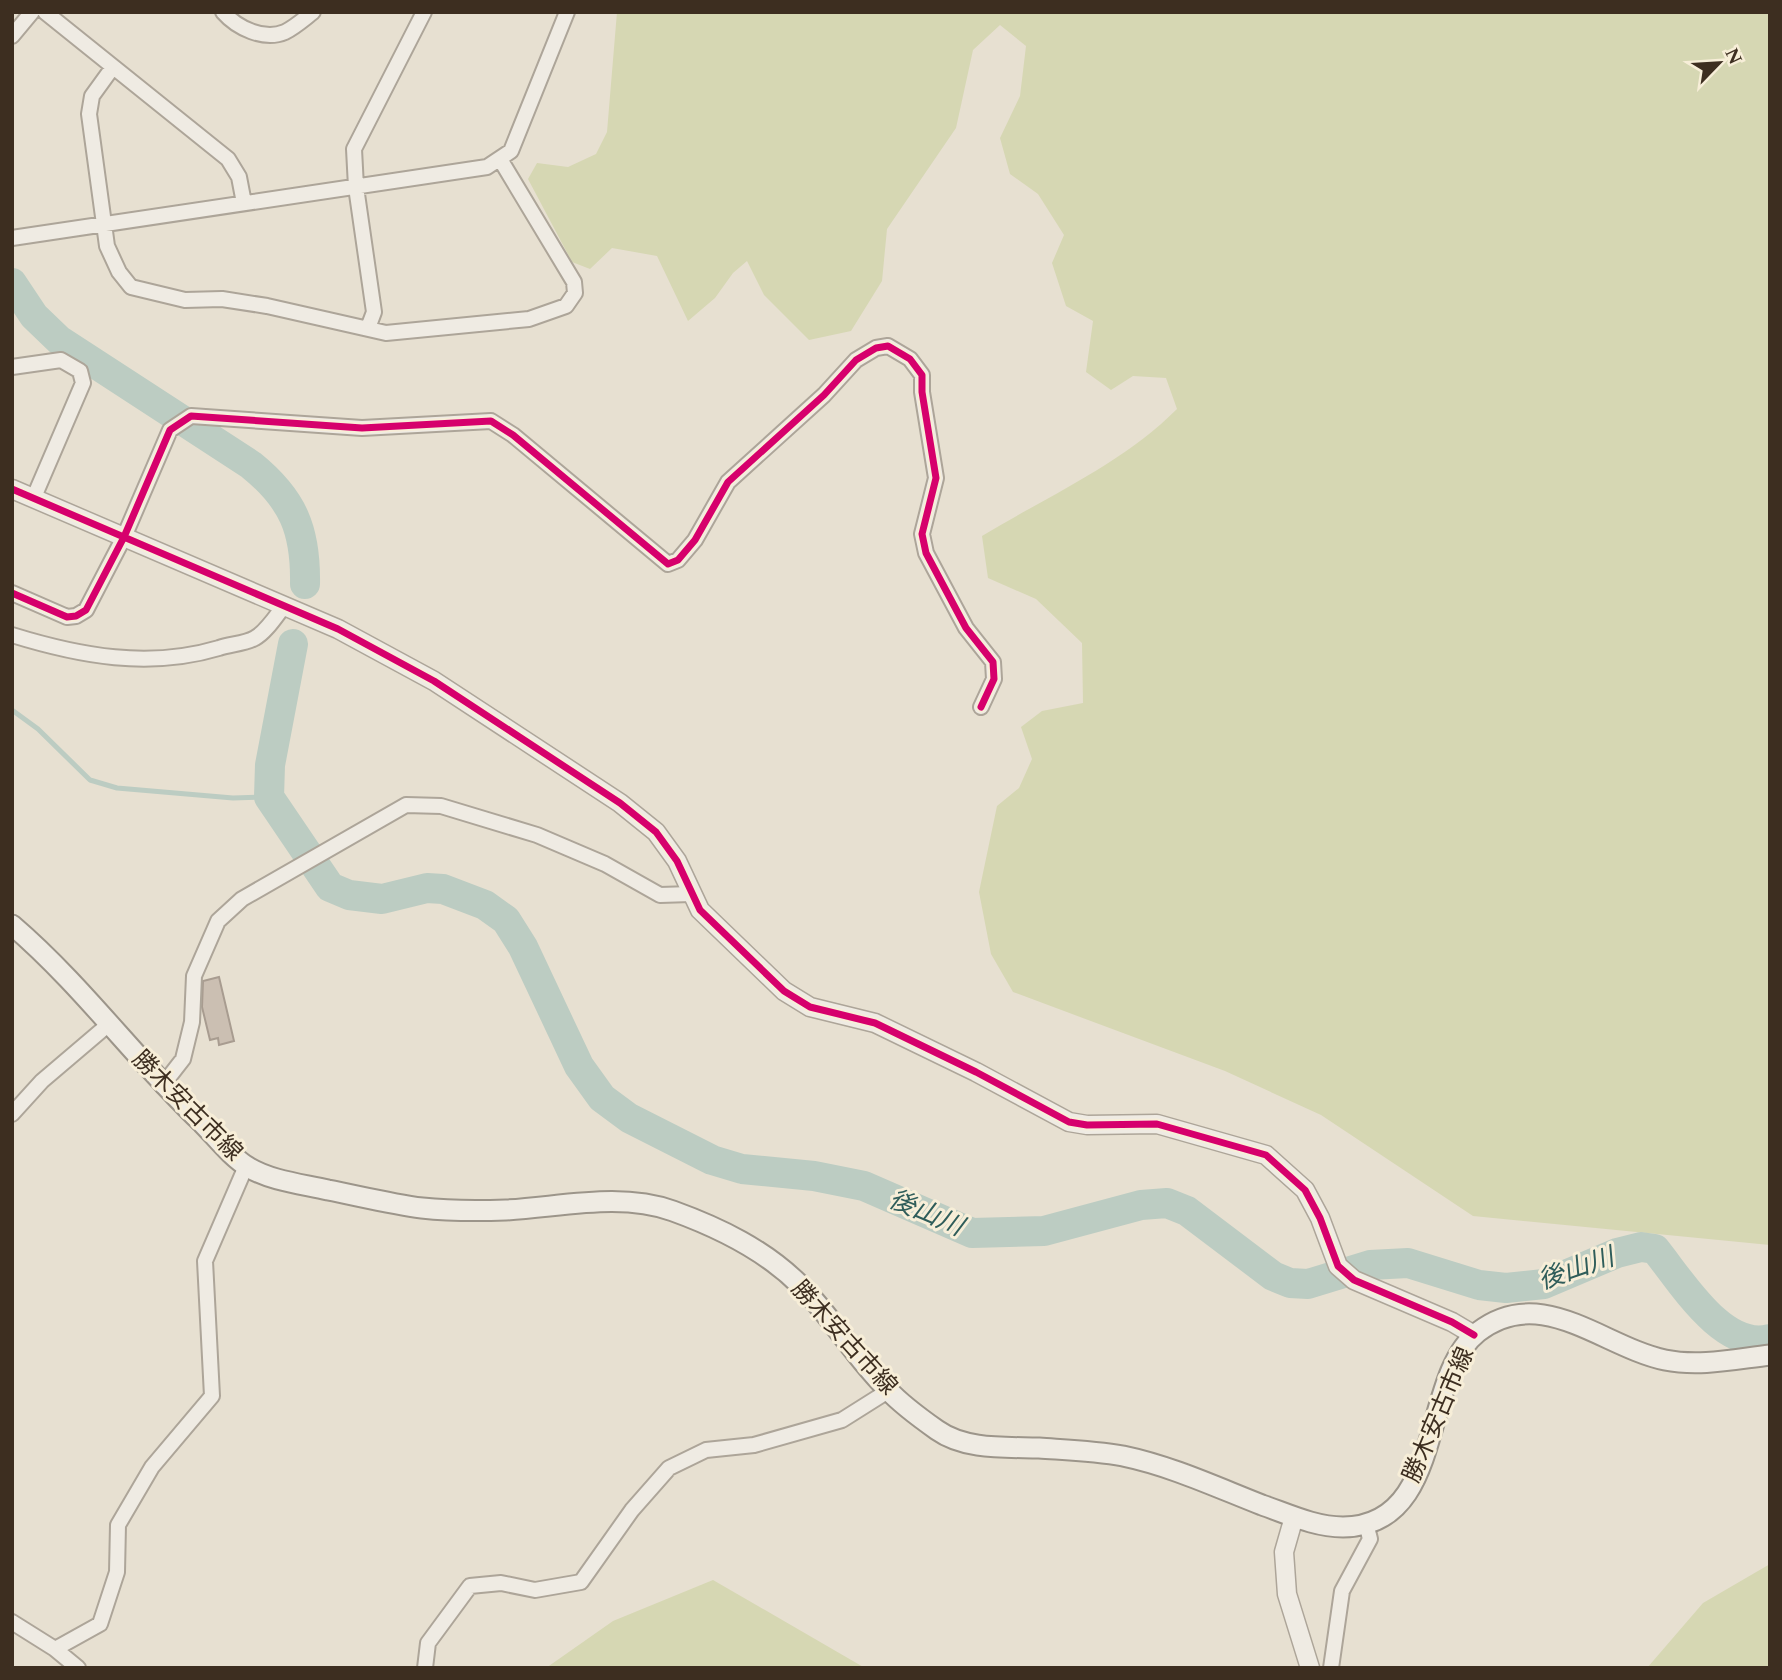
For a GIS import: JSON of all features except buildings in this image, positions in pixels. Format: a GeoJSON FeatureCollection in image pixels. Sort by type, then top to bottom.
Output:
{"type":"FeatureCollection","features":[{"type":"Feature","properties":{"kind":"main road","name":"勝木安古市線"},"geometry":{"type":"LineString","coordinates":[[12,925],[44,953],[162,1086],[246,1166],[285,1181],[421,1208],[505,1210],[615,1201],[666,1208],[717,1228],[763,1253],[801,1285],[888,1391],[943,1435],[973,1445],[1117,1455],[1160,1464],[1294,1517],[1322,1525],[1347,1528],[1383,1516],[1409,1490],[1422,1467],[1457,1359],[1474,1335],[1492,1322],[1510,1315],[1529,1313],[1550,1316],[1577,1324],[1643,1354],[1669,1361],[1702,1364],[1770,1354]]}},
{"type":"Feature","properties":{"kind":"street"},"geometry":{"type":"LineString","coordinates":[[12,36],[32,12]]}},
{"type":"Feature","properties":{"kind":"street"},"geometry":{"type":"LineString","coordinates":[[45,12],[228,159],[239,177],[244,204]]}},
{"type":"Feature","properties":{"kind":"street"},"geometry":{"type":"LineString","coordinates":[[223,12],[245,29],[266,35],[283,33],[313,12]]}},
{"type":"Feature","properties":{"kind":"street"},"geometry":{"type":"LineString","coordinates":[[368,328],[374,312],[356,187],[354,149],[424,12]]}},
{"type":"Feature","properties":{"kind":"street"},"geometry":{"type":"LineString","coordinates":[[12,238],[487,167],[512,151],[567,12]]}},
{"type":"Feature","properties":{"kind":"street"},"geometry":{"type":"LineString","coordinates":[[113,67],[92,96],[89,114],[107,246],[119,272],[131,287],[185,300],[222,299],[267,306],[386,333],[529,319],[566,306],[575,293],[573,282],[500,159]]}},
{"type":"Feature","properties":{"kind":"street"},"geometry":{"type":"LineString","coordinates":[[12,593],[67,617],[76,616],[86,610],[124,537],[170,430],[191,416],[362,428],[491,421],[513,435],[668,564],[678,560],[695,540],[728,482],[824,395],[856,360],[876,348],[888,346],[910,359],[922,374],[922,392],[936,478],[922,534],[926,553],[966,628],[993,662],[994,680],[981,707]]}},
{"type":"Feature","properties":{"kind":"street"},"geometry":{"type":"LineString","coordinates":[[12,367],[61,360],[80,371],[83,383],[34,497]]}},
{"type":"Feature","properties":{"kind":"street"},"geometry":{"type":"LineString","coordinates":[[12,488],[349,635],[434,681],[620,803],[656,832],[677,861],[700,911],[784,991],[810,1007],[875,1023],[976,1072],[1069,1122],[1087,1125],[1157,1124],[1266,1155],[1305,1190],[1320,1218],[1338,1266],[1354,1280],[1452,1322],[1474,1335]]}},
{"type":"Feature","properties":{"kind":"street"},"geometry":{"type":"LineString","coordinates":[[12,635],[61,650],[108,657],[142,659],[202,654],[256,638],[285,606]]}},
{"type":"Feature","properties":{"kind":"street"},"geometry":{"type":"LineString","coordinates":[[162,1086],[183,1059],[192,1022],[194,976],[218,921],[242,898],[406,805],[441,806],[537,835],[605,864],[660,895],[691,894]]}},
{"type":"Feature","properties":{"kind":"street"},"geometry":{"type":"LineString","coordinates":[[12,1114],[42,1081],[109,1024]]}},
{"type":"Feature","properties":{"kind":"street"},"geometry":{"type":"LineString","coordinates":[[55,1649],[100,1624],[117,1572],[118,1525],[152,1467],[212,1396],[205,1261],[246,1166]]}},
{"type":"Feature","properties":{"kind":"street"},"geometry":{"type":"LineString","coordinates":[[425,1668],[428,1643],[470,1586],[501,1583],[535,1590],[580,1582],[632,1510],[669,1468],[706,1450],[754,1445],[842,1420],[888,1391]]}},
{"type":"Feature","properties":{"kind":"street"},"geometry":{"type":"LineString","coordinates":[[1294,1517],[1284,1552],[1287,1594],[1310,1668]]}},
{"type":"Feature","properties":{"kind":"street"},"geometry":{"type":"LineString","coordinates":[[1331,1668],[1342,1591],[1370,1539],[1366,1523]]}},
{"type":"Feature","properties":{"kind":"street"},"geometry":{"type":"LineString","coordinates":[[12,1622],[55,1649],[78,1668]]}},
{"type":"Feature","properties":{"kind":"green space"},"geometry":{"type":"Polygon","coordinates":[[[617,12],[1770,12],[1770,1245],[1473,1216],[1321,1115],[1225,1071],[1013,992],[991,954],[979,892],[997,806],[1019,788],[1032,759],[1021,727],[1042,711],[1083,703],[1082,643],[1036,599],[988,578],[982,536],[1109,463],[1156,429],[1177,409],[1166,378],[1133,376],[1111,390],[1086,372],[1093,321],[1066,306],[1052,263],[1064,235],[1038,194],[1010,174],[1000,138],[1020,96],[1026,46],[1000,25],[973,50],[956,128],[887,229],[882,281],[851,331],[809,340],[764,295],[747,261],[733,273],[715,298],[688,321],[657,256],[612,248],[590,269],[572,262],[528,179],[537,163],[568,167],[596,154],[607,132],[617,12]]]}},
{"type":"Feature","properties":{"kind":"green space"},"geometry":{"type":"Polygon","coordinates":[[[1770,1564],[1770,1668],[1647,1668],[1703,1603],[1770,1564]]]}},
{"type":"Feature","properties":{"kind":"green space"},"geometry":{"type":"Polygon","coordinates":[[[713,1580],[865,1668],[546,1668],[613,1621],[713,1580]]]}},
{"type":"Feature","properties":{"kind":"waterway"},"geometry":{"type":"LineString","coordinates":[[12,283],[34,316],[59,340],[251,465],[277,490],[287,503],[299,532],[303,547],[305,584]]}},
{"type":"Feature","properties":{"kind":"waterway","name":"後山川"},"geometry":{"type":"LineString","coordinates":[[293,644],[270,765],[269,797],[330,887],[349,895],[382,899],[427,888],[443,889],[485,905],[506,920],[523,947],[579,1066],[602,1098],[629,1118],[712,1160],[742,1169],[814,1176],[864,1186],[972,1233],[1044,1231],[1141,1205],[1167,1203],[1187,1211],[1273,1276],[1290,1283],[1308,1284],[1370,1265],[1408,1263],[1479,1285],[1506,1288],[1544,1284],[1617,1253],[1641,1247],[1655,1249],[1690,1295],[1720,1325],[1736,1335],[1753,1340],[1770,1339]]}},
{"type":"Feature","properties":{"kind":"waterway"},"geometry":{"type":"LineString","coordinates":[[12,710],[38,729],[90,780],[117,788],[233,798],[269,797]]}},
{"type":"Feature","properties":{"kind":"cycle path"},"geometry":{"type":"LineString","coordinates":[[12,593],[67,617],[76,616],[86,610],[124,537],[170,430],[191,416],[362,428],[491,421],[513,435],[668,564],[678,560],[695,540],[728,482],[824,395],[856,360],[876,348],[888,346],[910,359],[922,375],[922,392],[936,478],[922,534],[926,553],[966,628],[993,662],[994,679],[981,707]]}},
{"type":"Feature","properties":{"kind":"cycle path"},"geometry":{"type":"LineString","coordinates":[[12,489],[338,629],[434,681],[620,803],[656,832],[677,861],[700,910],[784,991],[810,1007],[875,1023],[976,1072],[1069,1122],[1087,1125],[1157,1124],[1266,1155],[1305,1190],[1320,1218],[1338,1266],[1354,1280],[1452,1322],[1474,1335]]}}]}
